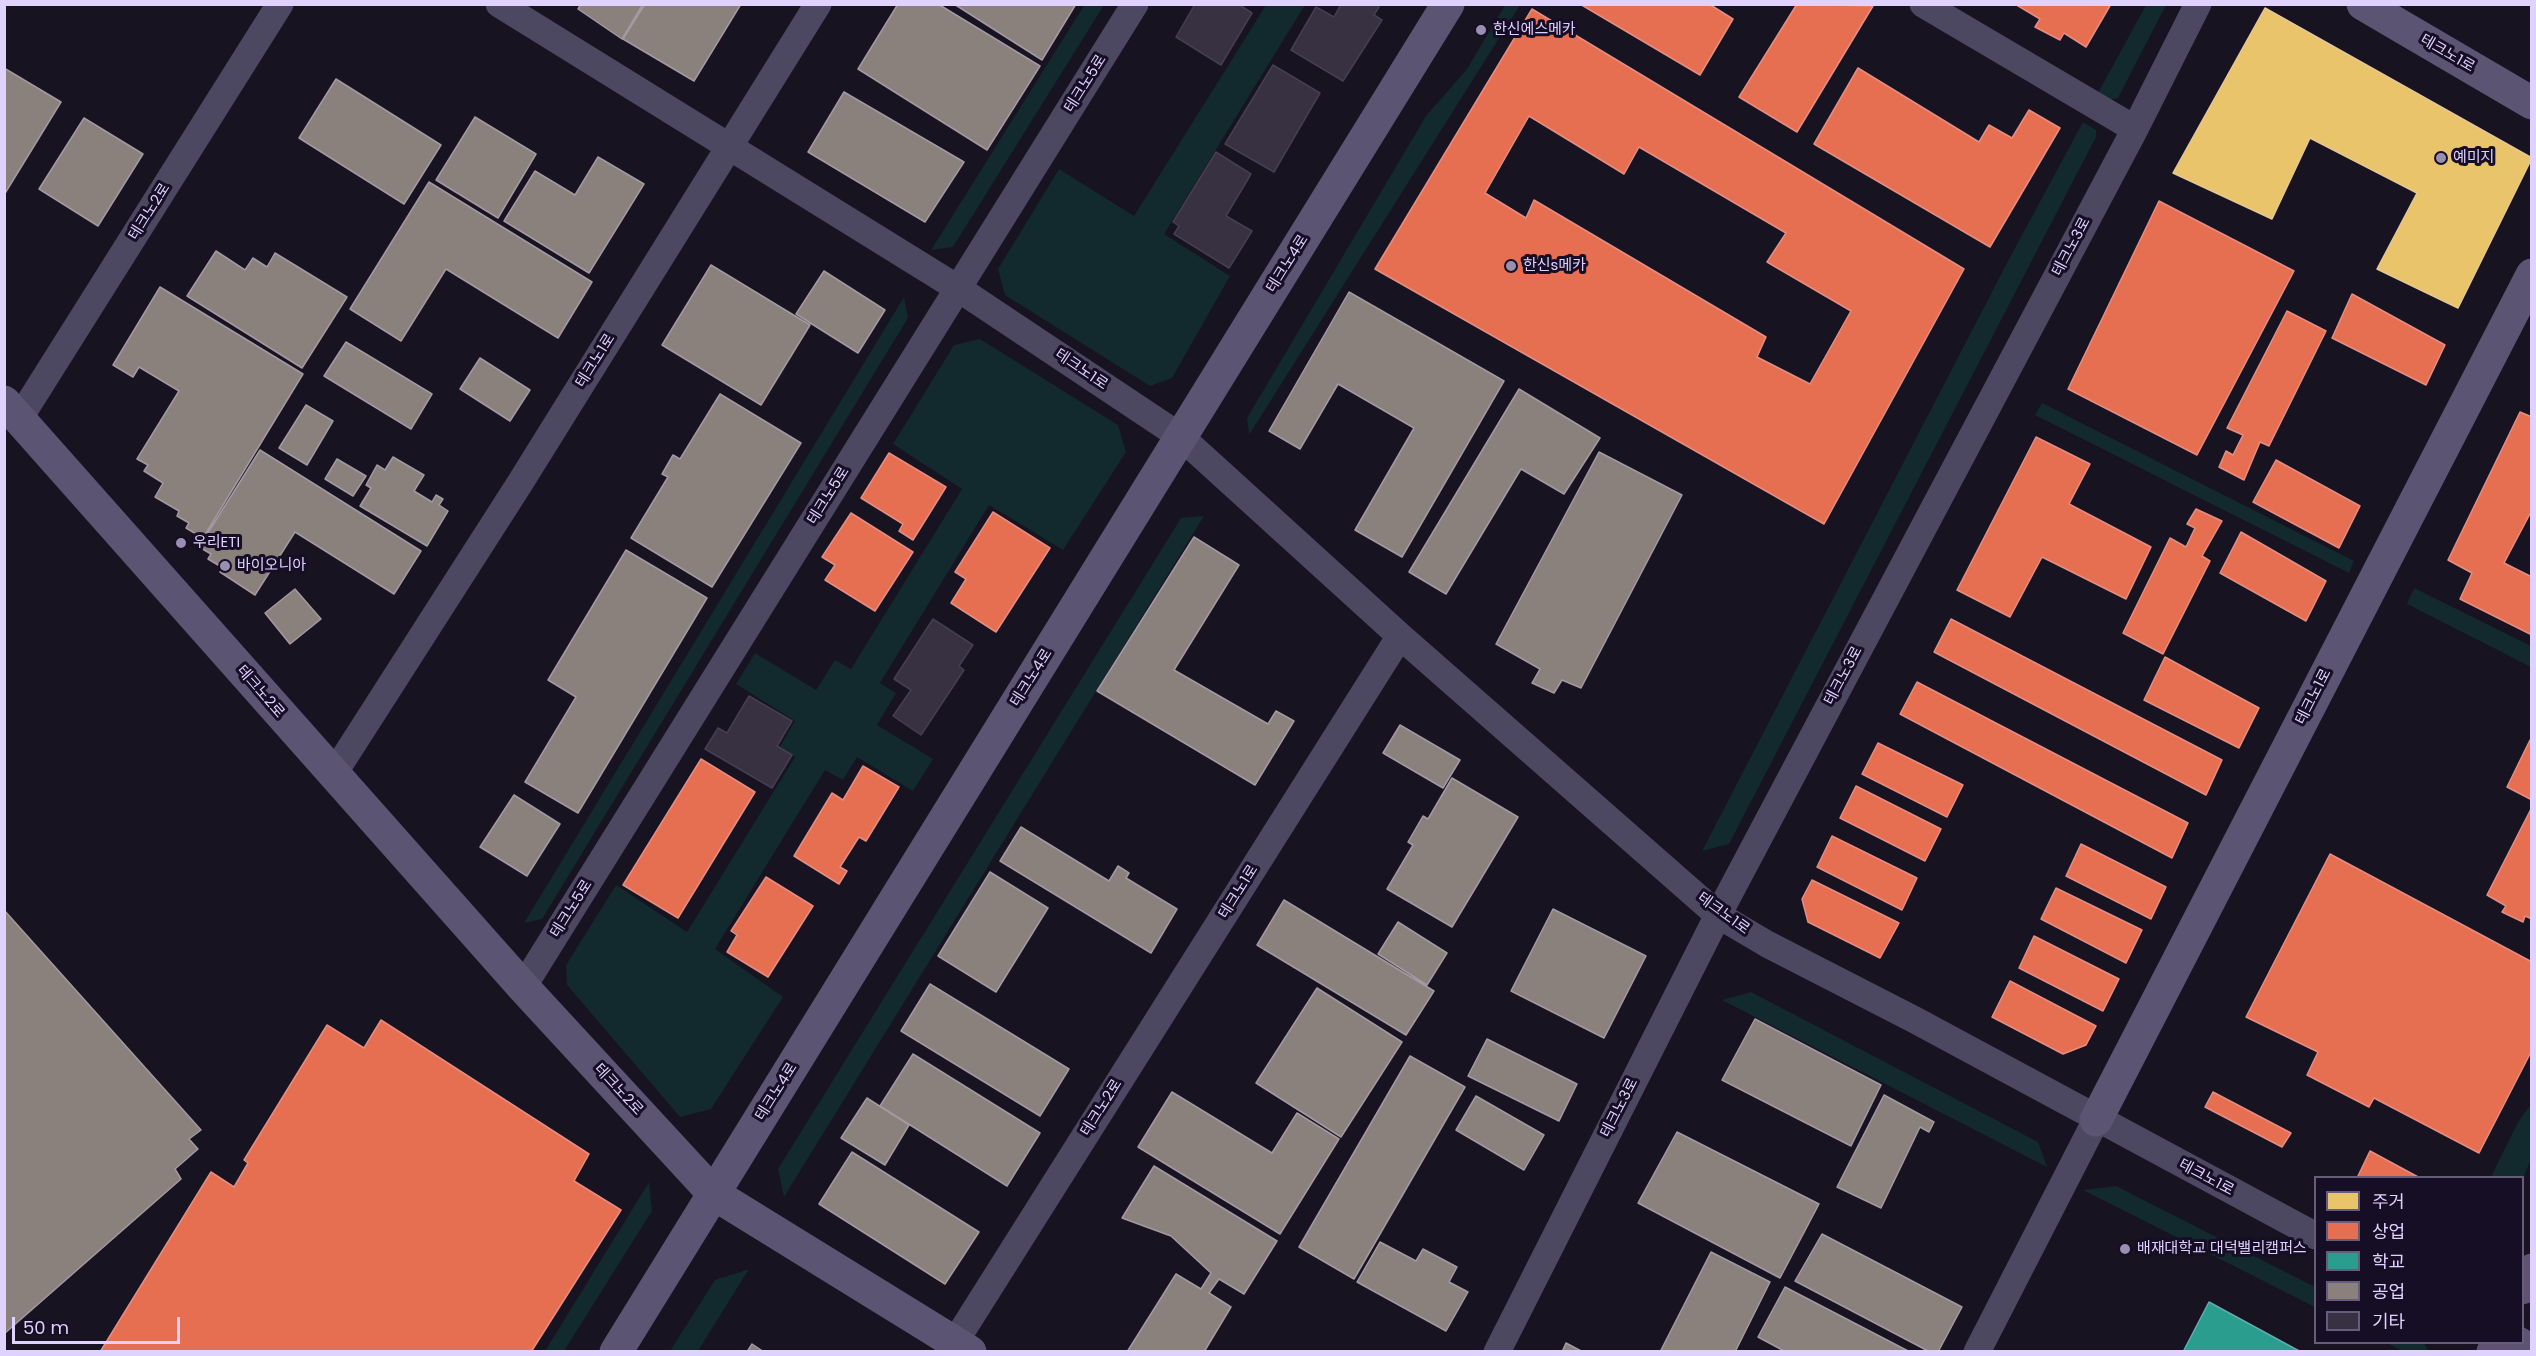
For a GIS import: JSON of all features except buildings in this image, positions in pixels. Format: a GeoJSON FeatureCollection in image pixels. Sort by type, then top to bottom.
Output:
{"type":"FeatureCollection","features":[{"type":"Feature","properties":{"kind":"main road","name":"테크노4로"},"geometry":{"type":"LineString","coordinates":[[616,1352],[1448,4]]}},
{"type":"Feature","properties":{"kind":"main road","name":"테크노1로"},"geometry":{"type":"LineString","coordinates":[[2363,4],[2532,103]]}},
{"type":"Feature","properties":{"kind":"main road","name":"테크노1로"},"geometry":{"type":"LineString","coordinates":[[2096,1119],[2532,275]]}},
{"type":"Feature","properties":{"kind":"main road","name":"테크노2로"},"geometry":{"type":"LineString","coordinates":[[12,410],[333,775],[523,987],[714,1194],[962,1347]]}},
{"type":"Feature","properties":{"kind":"main road"},"geometry":{"type":"LineString","coordinates":[[2524,1286],[2532,1270]]}},
{"type":"Feature","properties":{"kind":"street","name":"테크노2로"},"geometry":{"type":"LineString","coordinates":[[12,410],[280,4]]}},
{"type":"Feature","properties":{"kind":"street","name":"테크노1로"},"geometry":{"type":"LineString","coordinates":[[499,4],[959,290],[1181,437],[1400,636],[1718,915],[1767,944],[1915,1020],[2314,1235]]}},
{"type":"Feature","properties":{"kind":"street","name":"테크노1로"},"geometry":{"type":"LineString","coordinates":[[333,775],[520,483],[818,4]]}},
{"type":"Feature","properties":{"kind":"street","name":"테크노5로"},"geometry":{"type":"LineString","coordinates":[[523,987],[1135,4]]}},
{"type":"Feature","properties":{"kind":"street"},"geometry":{"type":"LineString","coordinates":[[1923,4],[2135,129]]}},
{"type":"Feature","properties":{"kind":"street","name":"테크노3로"},"geometry":{"type":"LineString","coordinates":[[1497,1352],[1718,915],[2135,129],[2198,4]]}},
{"type":"Feature","properties":{"kind":"street","name":"테크노1로"},"geometry":{"type":"LineString","coordinates":[[1154,1026],[1400,636]]}},
{"type":"Feature","properties":{"kind":"street","name":"테크노2로"},"geometry":{"type":"LineString","coordinates":[[962,1347],[1154,1026]]}},
{"type":"Feature","properties":{"kind":"street","name":"테크노1로"},"geometry":{"type":"LineString","coordinates":[[1977,1352],[2096,1119]]}},
{"type":"Feature","properties":{"kind":"green space"},"geometry":{"type":"Polygon","coordinates":[[[1085,4],[1104,5],[953,247],[931,250],[1085,4]]]}},
{"type":"Feature","properties":{"kind":"green space"},"geometry":{"type":"Polygon","coordinates":[[[1266,5],[1305,5],[1164,234],[1230,276],[1172,378],[1150,386],[1005,295],[998,269],[1059,169],[1134,216],[1266,5]]]}},
{"type":"Feature","properties":{"kind":"green space"},"geometry":{"type":"Polygon","coordinates":[[[1505,5],[1520,5],[1249,435],[1247,418],[1426,116],[1467,69],[1505,5]]]}},
{"type":"Feature","properties":{"kind":"green space"},"geometry":{"type":"Polygon","coordinates":[[[2146,5],[2166,5],[2118,98],[2109,100],[2098,93],[2146,5]]]}},
{"type":"Feature","properties":{"kind":"green space"},"geometry":{"type":"Polygon","coordinates":[[[2083,122],[2096,130],[2096,137],[1729,844],[1702,851],[2008,261],[2083,122]]]}},
{"type":"Feature","properties":{"kind":"green space"},"geometry":{"type":"Polygon","coordinates":[[[904,297],[908,318],[542,919],[524,923],[904,297]]]}},
{"type":"Feature","properties":{"kind":"green space"},"geometry":{"type":"Polygon","coordinates":[[[980,339],[1118,425],[1126,452],[1063,550],[989,505],[880,683],[896,693],[877,725],[933,759],[913,791],[857,757],[843,780],[825,770],[715,949],[783,997],[711,1109],[680,1117],[567,985],[566,965],[616,885],[687,932],[795,757],[779,748],[795,721],[736,684],[755,653],[816,690],[835,660],[851,669],[962,489],[893,444],[954,345],[980,339]]]}},
{"type":"Feature","properties":{"kind":"green space"},"geometry":{"type":"Polygon","coordinates":[[[2042,403],[2354,561],[2349,573],[2035,415],[2042,403]]]}},
{"type":"Feature","properties":{"kind":"green space"},"geometry":{"type":"Polygon","coordinates":[[[1204,516],[784,1197],[778,1169],[1181,518],[1204,516]]]}},
{"type":"Feature","properties":{"kind":"green space"},"geometry":{"type":"Polygon","coordinates":[[[2414,588],[2531,646],[2531,667],[2407,604],[2414,588]]]}},
{"type":"Feature","properties":{"kind":"green space"},"geometry":{"type":"Polygon","coordinates":[[[1751,992],[2038,1142],[2047,1167],[1722,1000],[1751,992]]]}},
{"type":"Feature","properties":{"kind":"green space"},"geometry":{"type":"Polygon","coordinates":[[[2531,1104],[2531,1159],[2524,1176],[2491,1176],[2518,1122],[2531,1104]]]}},
{"type":"Feature","properties":{"kind":"green space"},"geometry":{"type":"Polygon","coordinates":[[[649,1182],[652,1211],[564,1351],[545,1351],[649,1182]]]}},
{"type":"Feature","properties":{"kind":"green space"},"geometry":{"type":"Polygon","coordinates":[[[2116,1186],[2314,1286],[2314,1306],[2083,1190],[2116,1186]]]}},
{"type":"Feature","properties":{"kind":"green space"},"geometry":{"type":"Polygon","coordinates":[[[749,1269],[698,1351],[670,1351],[715,1280],[749,1269]]]}},
{"type":"Feature","properties":{"kind":"green space"},"geometry":{"type":"Polygon","coordinates":[[[2388,1344],[2424,1344],[2428,1351],[2404,1351],[2388,1344]]]}},
{"type":"Feature","properties":{"kind":"place","name":"한신에스메카"},"geometry":{"type":"Point","coordinates":[1481,30]}},
{"type":"Feature","properties":{"kind":"place","name":"예미지"},"geometry":{"type":"Point","coordinates":[2441,158]}},
{"type":"Feature","properties":{"kind":"place","name":"한신s메카"},"geometry":{"type":"Point","coordinates":[1511,266]}},
{"type":"Feature","properties":{"kind":"place","name":"우리ETI"},"geometry":{"type":"Point","coordinates":[181,543]}},
{"type":"Feature","properties":{"kind":"place","name":"바이오니아"},"geometry":{"type":"Point","coordinates":[225,566]}},
{"type":"Feature","properties":{"kind":"place","name":"배재대학교 대덕밸리캠퍼스"},"geometry":{"type":"Point","coordinates":[2125,1249]}}]}
